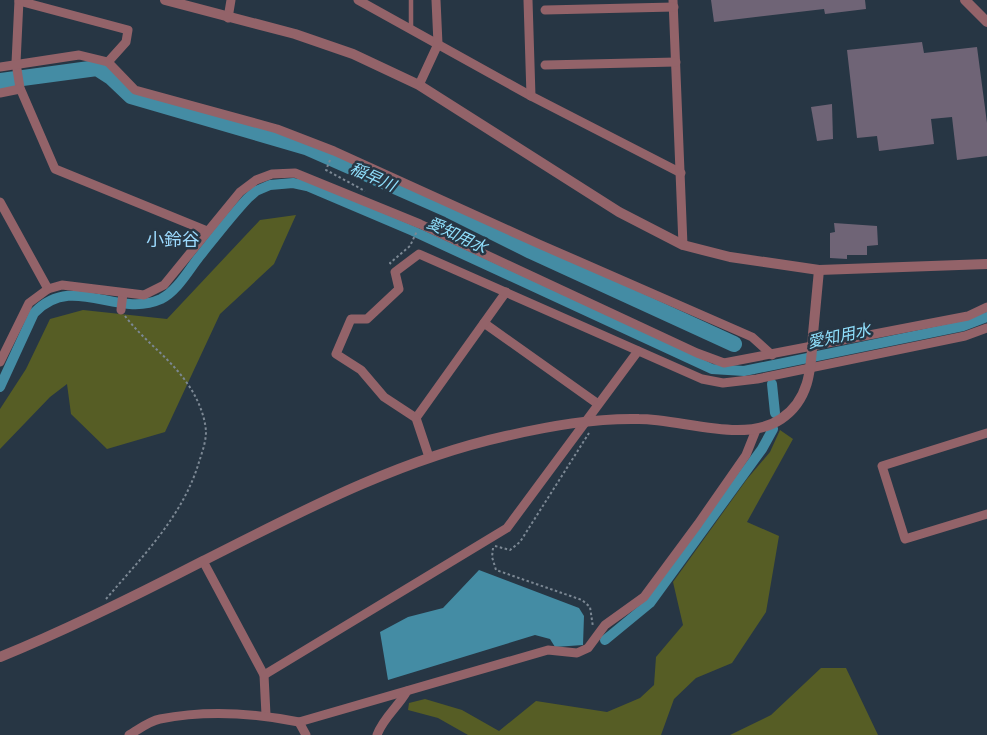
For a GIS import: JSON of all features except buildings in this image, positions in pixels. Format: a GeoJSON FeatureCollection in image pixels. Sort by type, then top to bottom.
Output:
{"type":"FeatureCollection","features":[{"type":"Feature","properties":{"kind":"street"},"geometry":{"type":"LineString","coordinates":[[108,62],[126,42],[128,30],[19,0],[16,64],[20,88],[55,169],[207,231]]}},
{"type":"Feature","properties":{"kind":"street"},"geometry":{"type":"LineString","coordinates":[[165,0],[295,34],[353,54],[418,85],[619,212],[683,245],[730,257],[819,270],[987,264]]}},
{"type":"Feature","properties":{"kind":"street"},"geometry":{"type":"LineString","coordinates":[[228,18],[231,0]]}},
{"type":"Feature","properties":{"kind":"street"},"geometry":{"type":"LineString","coordinates":[[358,0],[531,96],[681,173]]}},
{"type":"Feature","properties":{"kind":"street"},"geometry":{"type":"LineString","coordinates":[[418,85],[438,44],[436,0]]}},
{"type":"Feature","properties":{"kind":"street"},"geometry":{"type":"LineString","coordinates":[[528,0],[531,96]]}},
{"type":"Feature","properties":{"kind":"street"},"geometry":{"type":"LineString","coordinates":[[965,0],[987,22]]}},
{"type":"Feature","properties":{"kind":"street"},"geometry":{"type":"LineString","coordinates":[[546,10],[673,3],[683,245]]}},
{"type":"Feature","properties":{"kind":"street"},"geometry":{"type":"LineString","coordinates":[[0,67],[79,55],[108,62],[135,90],[277,129],[334,151],[539,244],[752,337],[772,355]]}},
{"type":"Feature","properties":{"kind":"street"},"geometry":{"type":"LineString","coordinates":[[545,65],[676,62]]}},
{"type":"Feature","properties":{"kind":"street"},"geometry":{"type":"LineString","coordinates":[[0,93],[20,88]]}},
{"type":"Feature","properties":{"kind":"street"},"geometry":{"type":"LineString","coordinates":[[0,362],[29,303],[48,290],[62,285],[123,295],[144,295],[164,285],[240,192],[256,180],[272,174],[294,173],[420,224],[697,353],[724,363],[968,316],[987,307]]}},
{"type":"Feature","properties":{"kind":"street"},"geometry":{"type":"LineString","coordinates":[[0,202],[48,290]]}},
{"type":"Feature","properties":{"kind":"street"},"geometry":{"type":"LineString","coordinates":[[429,457],[416,418],[384,397],[361,370],[336,354],[351,319],[367,318],[399,289],[395,272],[419,254],[702,379],[723,383],[757,379],[812,364],[965,336],[987,328]]}},
{"type":"Feature","properties":{"kind":"street"},"geometry":{"type":"LineString","coordinates":[[0,657],[204,561],[291,516],[363,482],[462,446],[584,421],[641,418],[727,429],[756,430],[782,418],[794,406],[807,386],[812,364],[819,270]]}},
{"type":"Feature","properties":{"kind":"street"},"geometry":{"type":"LineString","coordinates":[[416,418],[506,292]]}},
{"type":"Feature","properties":{"kind":"street"},"geometry":{"type":"LineString","coordinates":[[121,310],[123,295]]}},
{"type":"Feature","properties":{"kind":"street"},"geometry":{"type":"LineString","coordinates":[[484,323],[598,404]]}},
{"type":"Feature","properties":{"kind":"street"},"geometry":{"type":"LineString","coordinates":[[264,675],[507,528],[584,421],[638,351]]}},
{"type":"Feature","properties":{"kind":"street"},"geometry":{"type":"LineString","coordinates":[[129,735],[158,719],[222,714],[266,715],[298,722],[548,650],[577,654],[588,648],[605,626],[644,597],[746,455],[756,430]]}},
{"type":"Feature","properties":{"kind":"street"},"geometry":{"type":"LineString","coordinates":[[987,433],[882,466],[905,539],[987,514]]}},
{"type":"Feature","properties":{"kind":"street"},"geometry":{"type":"LineString","coordinates":[[204,561],[264,675],[266,715]]}},
{"type":"Feature","properties":{"kind":"street"},"geometry":{"type":"LineString","coordinates":[[377,735],[381,723],[399,704],[407,691]]}},
{"type":"Feature","properties":{"kind":"street"},"geometry":{"type":"LineString","coordinates":[[298,722],[306,735]]}},
{"type":"Feature","properties":{"kind":"lane"},"geometry":{"type":"LineString","coordinates":[[411,0],[411,30]]}},
{"type":"Feature","properties":{"kind":"path"},"geometry":{"type":"LineString","coordinates":[[329,163],[326,170],[369,194]]}},
{"type":"Feature","properties":{"kind":"path"},"geometry":{"type":"LineString","coordinates":[[395,272],[390,263],[410,246],[414,239]]}},
{"type":"Feature","properties":{"kind":"path"},"geometry":{"type":"LineString","coordinates":[[104,602],[145,554],[188,495],[206,433],[203,413],[188,384],[164,355],[138,333],[121,310]]}},
{"type":"Feature","properties":{"kind":"path"},"geometry":{"type":"LineString","coordinates":[[595,639],[590,607],[582,600],[496,570],[492,557],[494,545],[510,550],[525,536],[597,421]]}},
{"type":"Feature","properties":{"kind":"green space"},"geometry":{"type":"Polygon","coordinates":[[[296,215],[274,264],[220,314],[165,432],[107,449],[71,414],[67,384],[50,397],[0,449],[0,409],[26,369],[50,319],[83,310],[167,319],[260,220],[296,215]]]}},
{"type":"Feature","properties":{"kind":"green space"},"geometry":{"type":"Polygon","coordinates":[[[780,430],[793,439],[747,522],[779,536],[766,612],[732,663],[696,678],[674,699],[661,735],[468,735],[438,718],[408,710],[409,703],[425,699],[462,710],[499,731],[536,701],[607,712],[640,698],[654,685],[656,657],[683,625],[673,582],[747,479],[770,452],[780,430]]]}},
{"type":"Feature","properties":{"kind":"green space"},"geometry":{"type":"Polygon","coordinates":[[[821,668],[846,668],[878,735],[730,735],[771,715],[821,668]]]}},
{"type":"Feature","properties":{"kind":"water"},"geometry":{"type":"Polygon","coordinates":[[[479,570],[579,608],[584,616],[583,645],[555,647],[550,639],[535,635],[388,680],[380,632],[408,617],[443,608],[479,570]]]}},
{"type":"Feature","properties":{"kind":"waterway","name":"稲早川"},"geometry":{"type":"LineString","coordinates":[[0,81],[97,68],[111,77],[131,96],[306,147],[449,210],[531,251],[734,344]]}},
{"type":"Feature","properties":{"kind":"waterway","name":"愛知用水"},"geometry":{"type":"LineString","coordinates":[[0,387],[34,313],[49,301],[64,296],[80,296],[128,304],[145,304],[161,299],[177,286],[248,198],[256,191],[270,185],[293,183],[307,186],[413,231],[712,369],[744,371],[963,326],[987,317]]}},
{"type":"Feature","properties":{"kind":"waterway"},"geometry":{"type":"LineString","coordinates":[[772,384],[775,413]]}},
{"type":"Feature","properties":{"kind":"waterway"},"geometry":{"type":"LineString","coordinates":[[605,640],[650,603],[762,449],[773,429]]}},
{"type":"Feature","properties":{"kind":"district","name":"小鈴谷"},"geometry":{"type":"Point","coordinates":[173,239]}}]}
